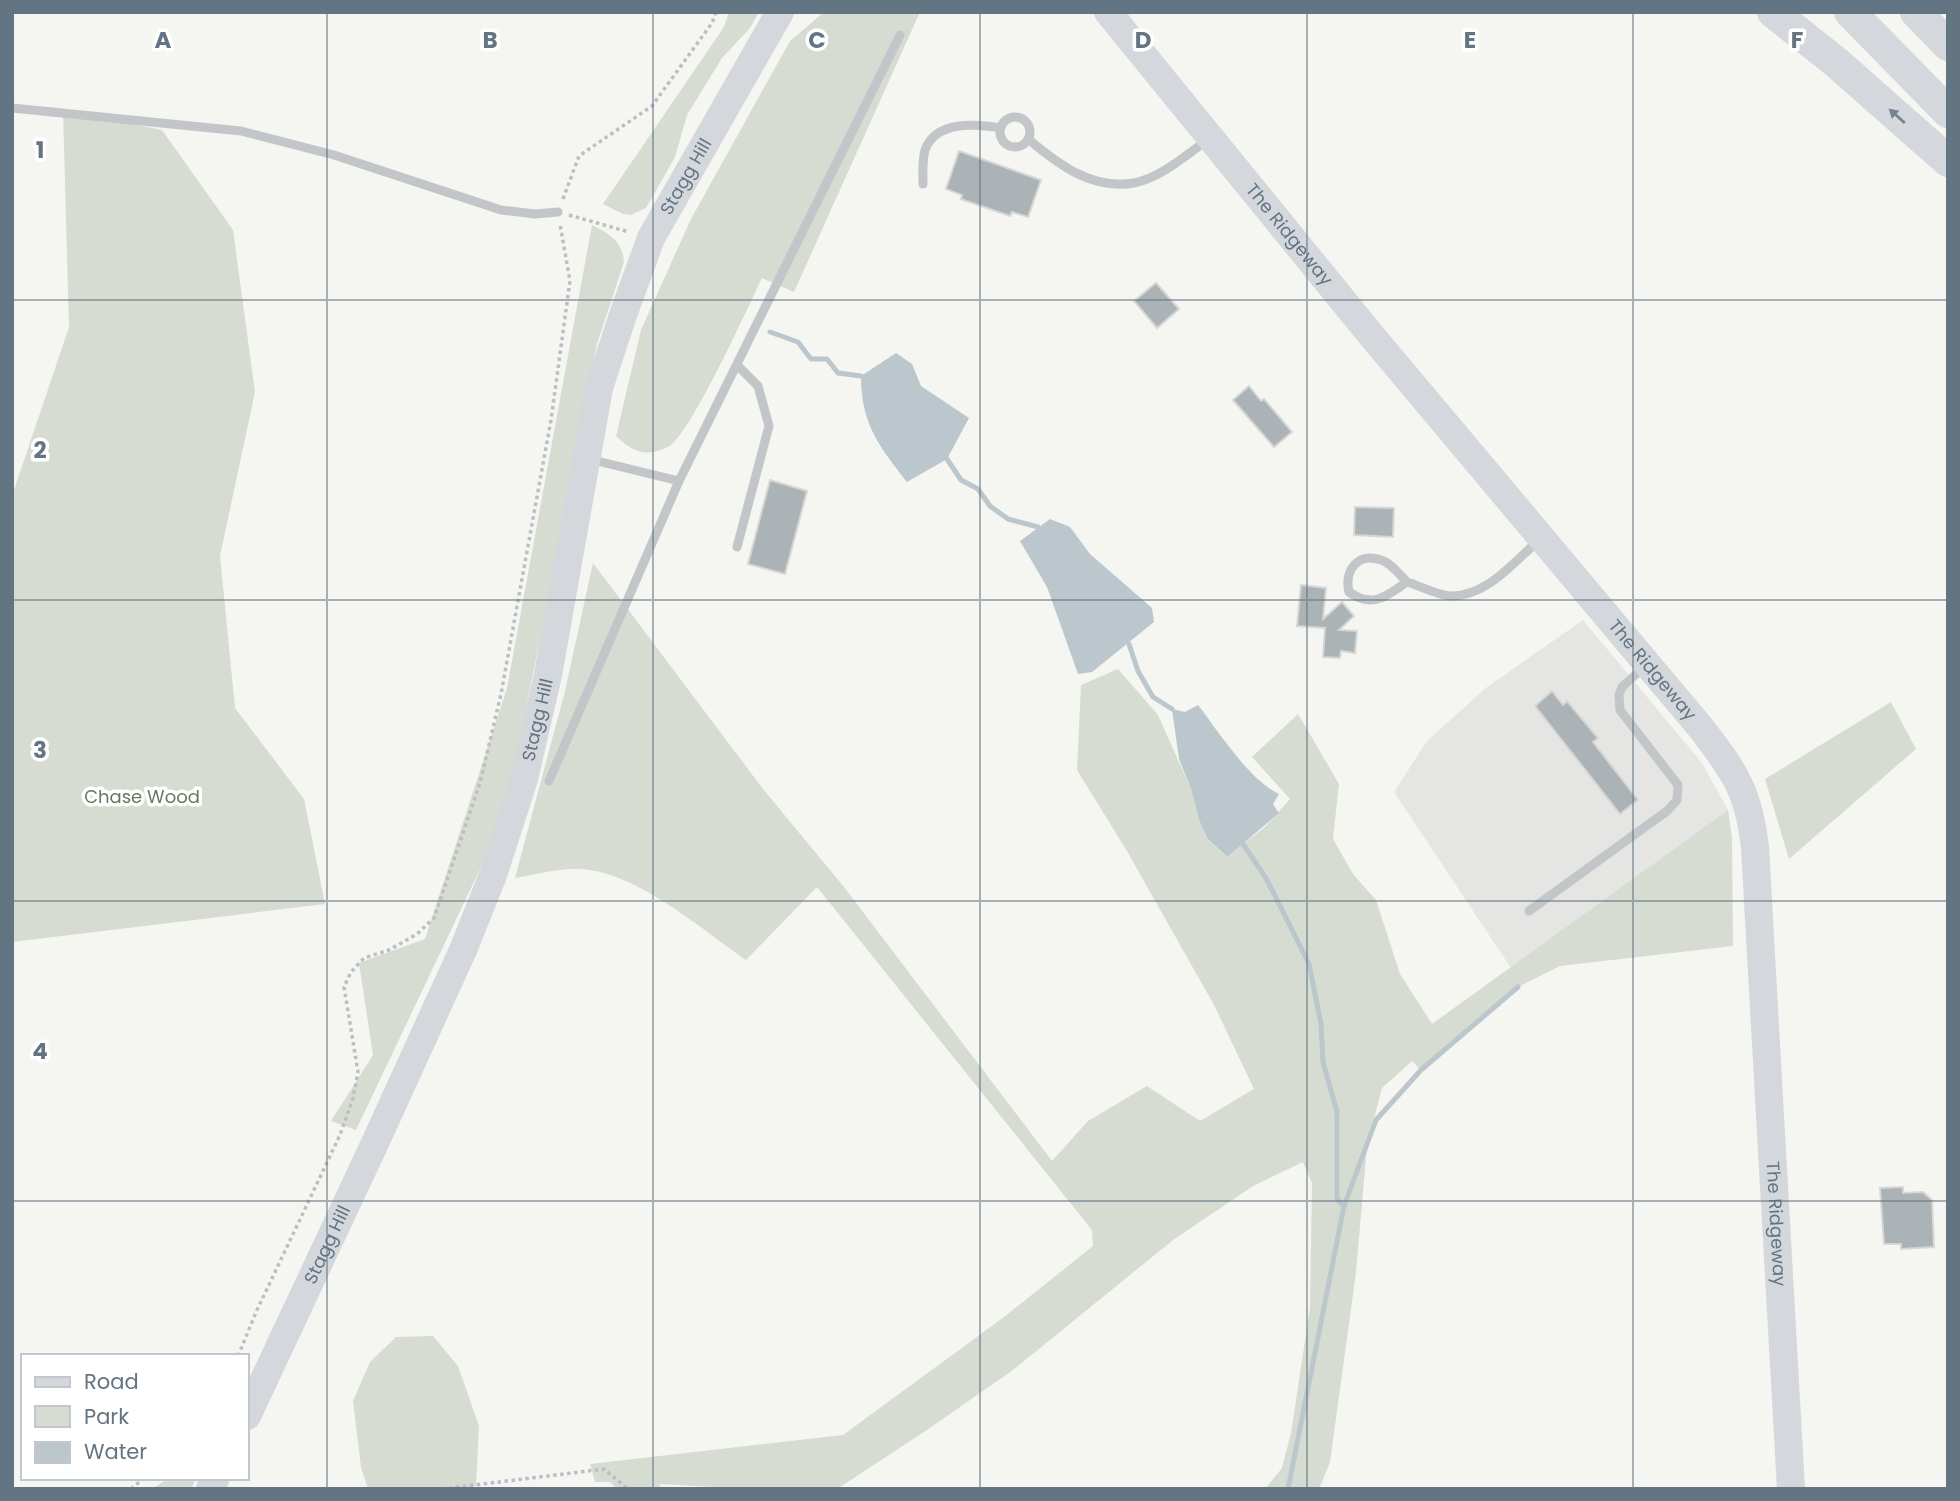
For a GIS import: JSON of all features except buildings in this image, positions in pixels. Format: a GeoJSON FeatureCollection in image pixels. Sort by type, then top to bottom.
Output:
{"type":"FeatureCollection","features":[{"type":"Feature","properties":{"kind":"highway"},"geometry":{"type":"LineString","coordinates":[[1773,12],[1837,63],[1948,161]]}},
{"type":"Feature","properties":{"kind":"highway"},"geometry":{"type":"LineString","coordinates":[[1850,12],[1948,111]]}},
{"type":"Feature","properties":{"kind":"highway"},"geometry":{"type":"LineString","coordinates":[[1916,12],[1948,44]]}},
{"type":"Feature","properties":{"kind":"main road","name":"Stagg Hill"},"geometry":{"type":"LineString","coordinates":[[248,1414],[463,950],[493,875],[524,779],[548,675],[599,388],[651,238],[780,12]]}},
{"type":"Feature","properties":{"kind":"main road","name":"The Ridgeway"},"geometry":{"type":"LineString","coordinates":[[1108,12],[1371,335],[1722,755],[1746,797],[1752,821],[1791,1489]]}},
{"type":"Feature","properties":{"kind":"lane"},"geometry":{"type":"LineString","coordinates":[[549,781],[679,481],[900,35]]}},
{"type":"Feature","properties":{"kind":"lane"},"geometry":{"type":"LineString","coordinates":[[12,108],[242,131],[334,155],[502,210],[535,214],[558,212]]}},
{"type":"Feature","properties":{"kind":"lane"},"geometry":{"type":"LineString","coordinates":[[1020,118],[1027,124],[1030,134],[1021,146],[1011,147],[1000,137],[1001,128],[1006,120],[1020,118]]}},
{"type":"Feature","properties":{"kind":"lane"},"geometry":{"type":"LineString","coordinates":[[922,184],[926,147],[937,135],[958,125],[975,124],[1001,128]]}},
{"type":"Feature","properties":{"kind":"lane"},"geometry":{"type":"LineString","coordinates":[[1028,138],[1058,164],[1079,175],[1105,183],[1136,183],[1161,172],[1210,138]]}},
{"type":"Feature","properties":{"kind":"lane"},"geometry":{"type":"LineString","coordinates":[[737,365],[758,386],[769,426],[737,547]]}},
{"type":"Feature","properties":{"kind":"lane"},"geometry":{"type":"LineString","coordinates":[[586,458],[679,481]]}},
{"type":"Feature","properties":{"kind":"lane"},"geometry":{"type":"LineString","coordinates":[[1407,582],[1376,601],[1360,600],[1349,592],[1346,579],[1349,570],[1356,564],[1379,559],[1407,582],[1448,596],[1474,592],[1495,579],[1542,538]]}},
{"type":"Feature","properties":{"kind":"lane"},"geometry":{"type":"LineString","coordinates":[[1529,911],[1667,811],[1677,800],[1678,785],[1620,710],[1619,695],[1622,687],[1648,664]]}},
{"type":"Feature","properties":{"kind":"path"},"geometry":{"type":"LineString","coordinates":[[239,1354],[340,1135],[353,1098],[358,1072],[344,987],[351,972],[364,958],[389,950],[417,934],[434,918],[480,783],[501,694],[553,406],[570,282],[558,212],[579,156],[652,106],[712,23],[716,12]]}},
{"type":"Feature","properties":{"kind":"path"},"geometry":{"type":"LineString","coordinates":[[558,212],[651,238]]}},
{"type":"Feature","properties":{"kind":"path"},"geometry":{"type":"LineString","coordinates":[[442,1489],[604,1469],[628,1489]]}},
{"type":"Feature","properties":{"kind":"shaded area"},"geometry":{"type":"Polygon","coordinates":[[[1583,620],[1702,763],[1728,810],[1511,968],[1394,792],[1427,741],[1487,687],[1583,620]]]}},
{"type":"Feature","properties":{"kind":"green space"},"geometry":{"type":"Polygon","coordinates":[[[729,12],[759,12],[750,28],[722,58],[687,115],[675,157],[646,208],[631,215],[603,204],[724,27],[729,12]]]}},
{"type":"Feature","properties":{"kind":"green space"},"geometry":{"type":"Polygon","coordinates":[[[824,12],[920,12],[794,292],[762,278],[704,396],[678,438],[660,450],[640,452],[616,436],[641,330],[691,219],[790,41],[824,12]]]}},
{"type":"Feature","properties":{"kind":"green space","name":"Chase Wood"},"geometry":{"type":"Polygon","coordinates":[[[63,110],[162,130],[233,230],[255,392],[220,556],[235,708],[304,799],[325,904],[12,942],[12,496],[69,327],[63,110]]]}},
{"type":"Feature","properties":{"kind":"green space"},"geometry":{"type":"Polygon","coordinates":[[[592,225],[618,243],[624,262],[597,344],[574,455],[555,568],[511,780],[481,867],[356,1130],[331,1121],[373,1055],[359,963],[425,939],[507,688],[592,225]]]}},
{"type":"Feature","properties":{"kind":"green space"},"geometry":{"type":"Polygon","coordinates":[[[593,563],[763,789],[844,887],[1052,1161],[1088,1121],[1147,1086],[1200,1121],[1254,1089],[1214,1005],[1127,851],[1077,770],[1081,685],[1118,669],[1158,715],[1191,789],[1207,838],[1226,857],[1266,826],[1290,799],[1252,757],[1298,714],[1339,784],[1333,839],[1353,874],[1376,900],[1400,974],[1432,1024],[1728,810],[1732,838],[1733,946],[1560,966],[1518,987],[1421,1070],[1412,1061],[1382,1088],[1367,1146],[1356,1272],[1330,1462],[1319,1489],[1265,1489],[1282,1468],[1291,1433],[1310,1308],[1312,1183],[1303,1162],[1253,1186],[1173,1240],[1013,1370],[837,1489],[749,1489],[659,1484],[662,1489],[617,1489],[610,1482],[595,1482],[590,1464],[843,1435],[1004,1317],[1093,1246],[1092,1230],[817,887],[746,960],[664,902],[618,878],[596,871],[574,869],[515,878],[565,691],[593,563]]]}},
{"type":"Feature","properties":{"kind":"green space"},"geometry":{"type":"Polygon","coordinates":[[[1891,702],[1916,749],[1789,859],[1765,779],[1891,702]]]}},
{"type":"Feature","properties":{"kind":"green space"},"geometry":{"type":"Polygon","coordinates":[[[433,1336],[458,1366],[479,1426],[476,1486],[456,1489],[368,1489],[361,1467],[353,1401],[370,1362],[396,1337],[433,1336]]]}},
{"type":"Feature","properties":{"kind":"green space"},"geometry":{"type":"Polygon","coordinates":[[[166,1480],[195,1480],[191,1489],[152,1489],[166,1480]]]}},
{"type":"Feature","properties":{"kind":"water"},"geometry":{"type":"Polygon","coordinates":[[[896,353],[912,364],[921,386],[969,418],[947,459],[907,482],[874,434],[864,408],[862,393],[861,376],[896,353]]]}},
{"type":"Feature","properties":{"kind":"water"},"geometry":{"type":"Polygon","coordinates":[[[1050,519],[1070,527],[1090,554],[1152,608],[1154,622],[1092,672],[1078,674],[1047,587],[1020,541],[1050,519]]]}},
{"type":"Feature","properties":{"kind":"water"},"geometry":{"type":"Polygon","coordinates":[[[1198,705],[1246,767],[1279,794],[1273,804],[1279,813],[1227,857],[1207,838],[1179,759],[1172,709],[1185,712],[1198,705]]]}},
{"type":"Feature","properties":{"kind":"waterway"},"geometry":{"type":"LineString","coordinates":[[770,332],[798,342],[811,359],[827,359],[838,373],[861,376]]}},
{"type":"Feature","properties":{"kind":"waterway"},"geometry":{"type":"LineString","coordinates":[[947,459],[961,480],[978,489],[990,506],[1008,519],[1038,527]]}},
{"type":"Feature","properties":{"kind":"waterway"},"geometry":{"type":"LineString","coordinates":[[1129,644],[1138,671],[1153,697],[1172,709]]}},
{"type":"Feature","properties":{"kind":"waterway"},"geometry":{"type":"LineString","coordinates":[[1243,844],[1266,878],[1309,964],[1321,1024],[1323,1062],[1337,1112],[1337,1199],[1344,1206]]}},
{"type":"Feature","properties":{"kind":"waterway"},"geometry":{"type":"LineString","coordinates":[[1288,1489],[1344,1206],[1376,1120],[1421,1070],[1518,987]]}}]}
